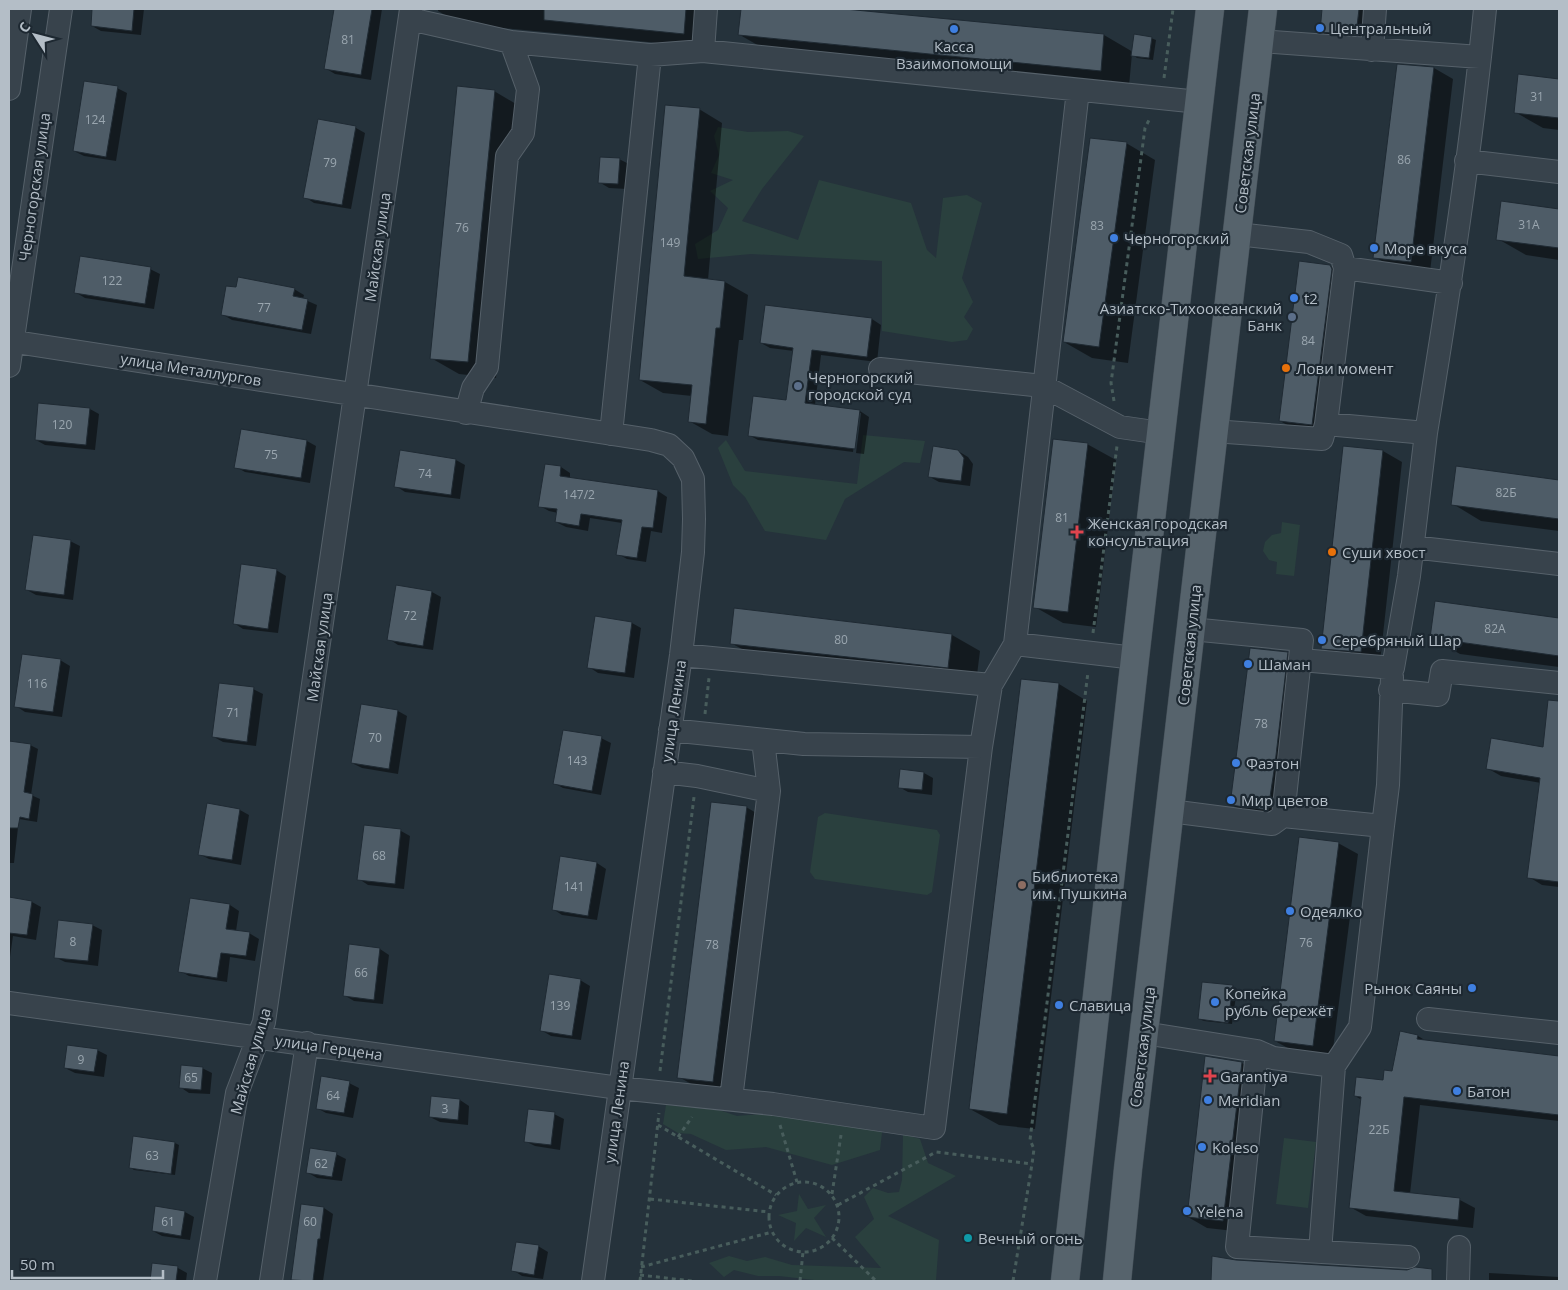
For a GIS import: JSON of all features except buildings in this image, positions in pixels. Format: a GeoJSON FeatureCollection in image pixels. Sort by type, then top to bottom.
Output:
{"type":"FeatureCollection","features":[{"type":"Feature","properties":{"kind":"main road"},"geometry":{"type":"LineString","coordinates":[[1065,1281],[1210,9]]}},
{"type":"Feature","properties":{"kind":"main road","name":"Советская улица"},"geometry":{"type":"LineString","coordinates":[[1117,1281],[1128,1169],[1263,9]]}},
{"type":"Feature","properties":{"kind":"street"},"geometry":{"type":"LineString","coordinates":[[9,89],[20,9]]}},
{"type":"Feature","properties":{"kind":"street","name":"Черногорская улица"},"geometry":{"type":"LineString","coordinates":[[9,366],[10,342],[61,9]]}},
{"type":"Feature","properties":{"kind":"street"},"geometry":{"type":"LineString","coordinates":[[703,50],[706,9]]}},
{"type":"Feature","properties":{"kind":"street"},"geometry":{"type":"LineString","coordinates":[[1372,50],[1375,9]]}},
{"type":"Feature","properties":{"kind":"street"},"geometry":{"type":"LineString","coordinates":[[1320,1252],[1334,1066],[1360,1027],[1388,785],[1391,679],[1409,576],[1426,433],[1451,283],[1485,9]]}},
{"type":"Feature","properties":{"kind":"street"},"geometry":{"type":"LineString","coordinates":[[411,14],[511,42],[650,55],[703,50],[1199,102]]}},
{"type":"Feature","properties":{"kind":"street","name":"Майская улица"},"geometry":{"type":"LineString","coordinates":[[205,1281],[237,1093],[259,1037],[265,1012],[365,397],[411,14]]}},
{"type":"Feature","properties":{"kind":"street"},"geometry":{"type":"LineString","coordinates":[[466,412],[473,388],[487,367],[507,156],[523,133],[528,89],[511,42]]}},
{"type":"Feature","properties":{"kind":"street"},"geometry":{"type":"LineString","coordinates":[[1259,42],[1480,57]]}},
{"type":"Feature","properties":{"kind":"street"},"geometry":{"type":"LineString","coordinates":[[611,434],[650,55]]}},
{"type":"Feature","properties":{"kind":"street"},"geometry":{"type":"LineString","coordinates":[[670,730],[804,744],[981,747],[991,685],[1015,644],[1078,90]]}},
{"type":"Feature","properties":{"kind":"street"},"geometry":{"type":"LineString","coordinates":[[1466,161],[1559,172]]}},
{"type":"Feature","properties":{"kind":"street"},"geometry":{"type":"LineString","coordinates":[[1214,431],[1322,439],[1326,424],[1345,268],[1341,254],[1309,242],[1237,234]]}},
{"type":"Feature","properties":{"kind":"street"},"geometry":{"type":"LineString","coordinates":[[1345,268],[1451,283]]}},
{"type":"Feature","properties":{"kind":"street","name":"улица Металлургов"},"geometry":{"type":"LineString","coordinates":[[10,342],[365,397]]}},
{"type":"Feature","properties":{"kind":"street"},"geometry":{"type":"LineString","coordinates":[[880,370],[1043,386],[1120,427],[1161,433]]}},
{"type":"Feature","properties":{"kind":"street","name":"улица Ленина"},"geometry":{"type":"LineString","coordinates":[[365,397],[651,440],[669,445],[684,458],[693,478],[693,552],[681,655],[593,1281]]}},
{"type":"Feature","properties":{"kind":"street"},"geometry":{"type":"LineString","coordinates":[[1326,424],[1426,433]]}},
{"type":"Feature","properties":{"kind":"street"},"geometry":{"type":"LineString","coordinates":[[1412,546],[1559,564]]}},
{"type":"Feature","properties":{"kind":"street"},"geometry":{"type":"LineString","coordinates":[[1191,629],[1302,640],[1283,816]]}},
{"type":"Feature","properties":{"kind":"street"},"geometry":{"type":"LineString","coordinates":[[1015,644],[1135,658]]}},
{"type":"Feature","properties":{"kind":"street"},"geometry":{"type":"LineString","coordinates":[[681,655],[991,685]]}},
{"type":"Feature","properties":{"kind":"street"},"geometry":{"type":"LineString","coordinates":[[1301,660],[1391,679],[1438,695],[1442,671],[1559,683]]}},
{"type":"Feature","properties":{"kind":"street"},"geometry":{"type":"LineString","coordinates":[[731,1099],[769,791],[763,740]]}},
{"type":"Feature","properties":{"kind":"street","name":"улица Герцена"},"geometry":{"type":"LineString","coordinates":[[9,1002],[619,1088],[773,1104],[934,1128],[981,747]]}},
{"type":"Feature","properties":{"kind":"street"},"geometry":{"type":"LineString","coordinates":[[664,772],[697,776],[769,791]]}},
{"type":"Feature","properties":{"kind":"street"},"geometry":{"type":"LineString","coordinates":[[1170,812],[1272,824],[1283,816],[1383,826]]}},
{"type":"Feature","properties":{"kind":"street"},"geometry":{"type":"LineString","coordinates":[[1428,1019],[1559,1034]]}},
{"type":"Feature","properties":{"kind":"street"},"geometry":{"type":"LineString","coordinates":[[1144,1033],[1257,1051],[1274,1058],[1334,1066]]}},
{"type":"Feature","properties":{"kind":"street"},"geometry":{"type":"LineString","coordinates":[[271,1281],[307,1043]]}},
{"type":"Feature","properties":{"kind":"street"},"geometry":{"type":"LineString","coordinates":[[1257,1051],[1237,1247],[1408,1257]]}},
{"type":"Feature","properties":{"kind":"street"},"geometry":{"type":"LineString","coordinates":[[1458,1281],[1459,1247]]}},
{"type":"Feature","properties":{"kind":"path"},"geometry":{"type":"LineString","coordinates":[[1013,1281],[1034,1150],[1030,1140],[1120,427],[1111,383],[1145,128],[1161,98],[1173,9]]}},
{"type":"Feature","properties":{"kind":"path"},"geometry":{"type":"LineString","coordinates":[[702,734],[712,658]]}},
{"type":"Feature","properties":{"kind":"path"},"geometry":{"type":"LineString","coordinates":[[640,1281],[697,776]]}},
{"type":"Feature","properties":{"kind":"path"},"geometry":{"type":"LineString","coordinates":[[773,1104],[797,1182]]}},
{"type":"Feature","properties":{"kind":"path"},"geometry":{"type":"LineString","coordinates":[[832,1194],[845,1115]]}},
{"type":"Feature","properties":{"kind":"path"},"geometry":{"type":"LineString","coordinates":[[658,1125],[776,1195]]}},
{"type":"Feature","properties":{"kind":"path"},"geometry":{"type":"LineString","coordinates":[[838,1205],[936,1152],[1032,1164]]}},
{"type":"Feature","properties":{"kind":"path"},"geometry":{"type":"LineString","coordinates":[[807,1181],[816,1183],[832,1194],[838,1205],[839,1222],[832,1238],[819,1248],[803,1252],[793,1250],[785,1246],[772,1232],[769,1212],[776,1195],[782,1189],[797,1182],[807,1181]]}},
{"type":"Feature","properties":{"kind":"path"},"geometry":{"type":"LineString","coordinates":[[650,1199],[769,1212]]}},
{"type":"Feature","properties":{"kind":"path"},"geometry":{"type":"LineString","coordinates":[[641,1267],[772,1232]]}},
{"type":"Feature","properties":{"kind":"path"},"geometry":{"type":"LineString","coordinates":[[832,1238],[876,1281]]}},
{"type":"Feature","properties":{"kind":"path"},"geometry":{"type":"LineString","coordinates":[[800,1281],[803,1252]]}},
{"type":"Feature","properties":{"kind":"path"},"geometry":{"type":"LineString","coordinates":[[640,1275],[692,1281]]}},
{"type":"Feature","properties":{"kind":"green space"},"geometry":{"type":"Polygon","coordinates":[[[718,127],[748,132],[788,131],[804,136],[762,189],[742,221],[798,240],[819,180],[911,203],[927,250],[936,258],[943,198],[967,195],[982,203],[962,278],[973,302],[964,317],[973,329],[967,340],[952,342],[882,331],[882,261],[751,254],[698,259],[695,244],[718,230],[728,208],[710,191],[733,180],[711,173],[719,155],[714,136],[718,127]]]}},
{"type":"Feature","properties":{"kind":"green space"},"geometry":{"type":"Polygon","coordinates":[[[863,435],[925,441],[920,463],[904,462],[845,499],[826,540],[765,531],[745,497],[733,485],[718,448],[726,440],[745,471],[857,484],[863,435]]]}},
{"type":"Feature","properties":{"kind":"green space"},"geometry":{"type":"Polygon","coordinates":[[[1282,522],[1300,525],[1294,576],[1276,574],[1277,562],[1269,560],[1263,551],[1265,542],[1272,535],[1281,533],[1282,522]]]}},
{"type":"Feature","properties":{"kind":"green space"},"geometry":{"type":"Polygon","coordinates":[[[825,813],[937,830],[940,835],[932,892],[927,895],[815,879],[810,872],[818,817],[825,813]]]}},
{"type":"Feature","properties":{"kind":"green space"},"geometry":{"type":"Polygon","coordinates":[[[666,1105],[719,1110],[737,1116],[762,1114],[883,1124],[880,1150],[832,1165],[766,1147],[726,1150],[691,1134],[678,1133],[663,1124],[666,1105]]]}},
{"type":"Feature","properties":{"kind":"green space"},"geometry":{"type":"Polygon","coordinates":[[[903,1134],[920,1139],[928,1163],[956,1176],[888,1216],[939,1240],[936,1280],[823,1281],[779,1276],[758,1276],[734,1270],[724,1277],[709,1263],[729,1256],[747,1261],[765,1257],[792,1265],[881,1268],[855,1237],[874,1219],[864,1197],[873,1188],[888,1193],[899,1192],[902,1180],[903,1134]]]}},
{"type":"Feature","properties":{"kind":"green space"},"geometry":{"type":"Polygon","coordinates":[[[1284,1138],[1316,1142],[1308,1208],[1276,1204],[1284,1138]]]}},
{"type":"Feature","properties":{"kind":"green space"},"geometry":{"type":"Polygon","coordinates":[[[799,1194],[808,1209],[826,1205],[814,1218],[826,1237],[806,1228],[794,1241],[796,1223],[778,1215],[797,1211],[799,1194]]]}},
{"type":"Feature","properties":{"kind":"place","name":"Центральный"},"geometry":{"type":"Point","coordinates":[1320,28]}},
{"type":"Feature","properties":{"kind":"place","name":"Касса Взаимопомощи"},"geometry":{"type":"Point","coordinates":[954,29]}},
{"type":"Feature","properties":{"kind":"place","name":"Черногорский"},"geometry":{"type":"Point","coordinates":[1114,238]}},
{"type":"Feature","properties":{"kind":"place","name":"Море вкуса"},"geometry":{"type":"Point","coordinates":[1374,248]}},
{"type":"Feature","properties":{"kind":"place","name":"t2"},"geometry":{"type":"Point","coordinates":[1294,298]}},
{"type":"Feature","properties":{"kind":"place","name":"Азиатско-Тихоокеанский Банк"},"geometry":{"type":"Point","coordinates":[1292,317]}},
{"type":"Feature","properties":{"kind":"place","name":"Лови момент"},"geometry":{"type":"Point","coordinates":[1286,368]}},
{"type":"Feature","properties":{"kind":"place","name":"Черногорский городской суд"},"geometry":{"type":"Point","coordinates":[798,386]}},
{"type":"Feature","properties":{"kind":"place","name":"Женская городская консультация"},"geometry":{"type":"Point","coordinates":[1077,532]}},
{"type":"Feature","properties":{"kind":"place","name":"Суши хвост"},"geometry":{"type":"Point","coordinates":[1332,552]}},
{"type":"Feature","properties":{"kind":"place","name":"Серебряный Шар"},"geometry":{"type":"Point","coordinates":[1322,640]}},
{"type":"Feature","properties":{"kind":"place","name":"Шаман"},"geometry":{"type":"Point","coordinates":[1248,664]}},
{"type":"Feature","properties":{"kind":"place","name":"Фаэтон"},"geometry":{"type":"Point","coordinates":[1236,763]}},
{"type":"Feature","properties":{"kind":"place","name":"Мир цветов"},"geometry":{"type":"Point","coordinates":[1231,800]}},
{"type":"Feature","properties":{"kind":"place","name":"Библиотека им. Пушкина"},"geometry":{"type":"Point","coordinates":[1022,885]}},
{"type":"Feature","properties":{"kind":"place","name":"Одеялко"},"geometry":{"type":"Point","coordinates":[1290,911]}},
{"type":"Feature","properties":{"kind":"place","name":"Рынок Саяны"},"geometry":{"type":"Point","coordinates":[1472,988]}},
{"type":"Feature","properties":{"kind":"place","name":"Копейка рубль бережёт"},"geometry":{"type":"Point","coordinates":[1215,1002]}},
{"type":"Feature","properties":{"kind":"place","name":"Славица"},"geometry":{"type":"Point","coordinates":[1059,1005]}},
{"type":"Feature","properties":{"kind":"place","name":"Garantiya"},"geometry":{"type":"Point","coordinates":[1210,1076]}},
{"type":"Feature","properties":{"kind":"place","name":"Батон"},"geometry":{"type":"Point","coordinates":[1457,1091]}},
{"type":"Feature","properties":{"kind":"place","name":"Meridian"},"geometry":{"type":"Point","coordinates":[1208,1100]}},
{"type":"Feature","properties":{"kind":"place","name":"Koleso"},"geometry":{"type":"Point","coordinates":[1202,1147]}},
{"type":"Feature","properties":{"kind":"place","name":"Yelena"},"geometry":{"type":"Point","coordinates":[1187,1211]}},
{"type":"Feature","properties":{"kind":"place","name":"Вечный огонь"},"geometry":{"type":"Point","coordinates":[968,1238]}}]}
